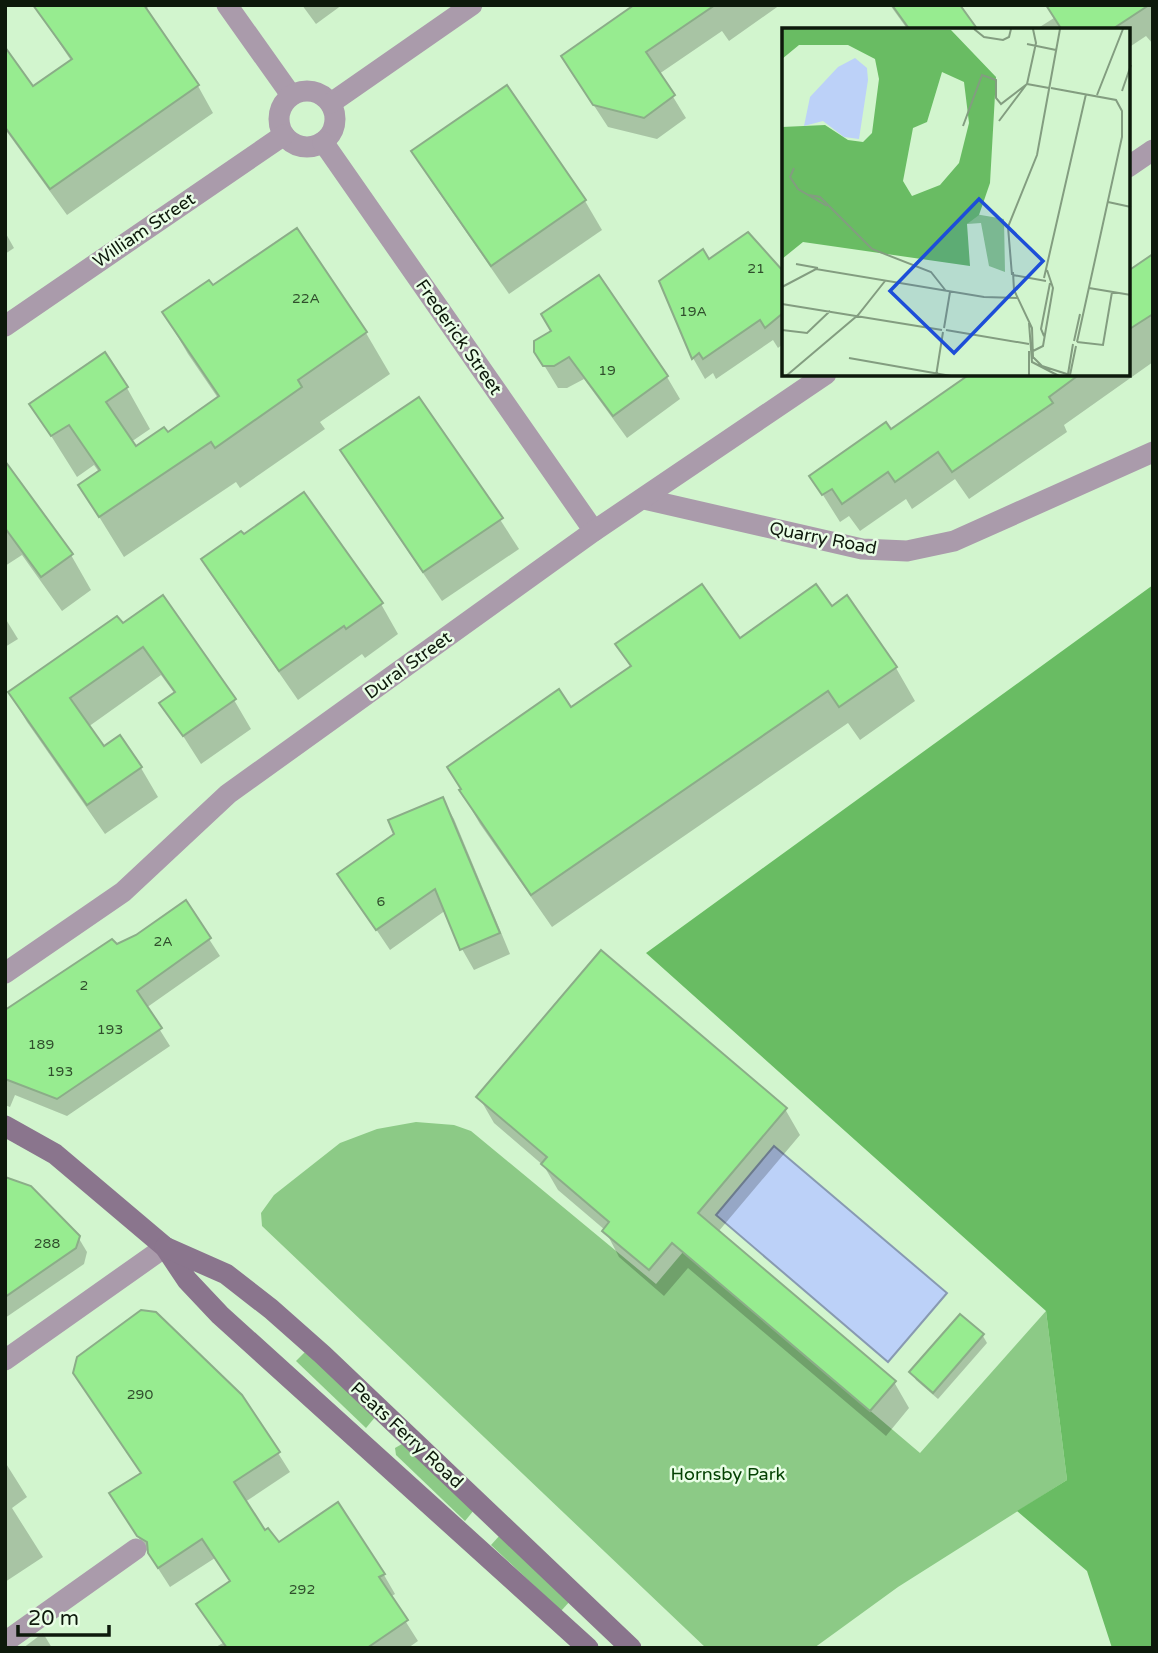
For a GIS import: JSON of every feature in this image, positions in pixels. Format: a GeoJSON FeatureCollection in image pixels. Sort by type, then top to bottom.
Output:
{"type":"FeatureCollection","features":[{"type":"Feature","properties":{"kind":"main road","name":"Peats Ferry Road"},"geometry":{"type":"LineString","coordinates":[[5,1126],[55,1154],[165,1247],[187,1280],[220,1315],[588,1648]]}},
{"type":"Feature","properties":{"kind":"main road","name":"Peats Ferry Road"},"geometry":{"type":"LineString","coordinates":[[165,1247],[226,1274],[279,1315],[631,1648]]}},
{"type":"Feature","properties":{"kind":"street"},"geometry":{"type":"LineString","coordinates":[[227,5],[291,95]]}},
{"type":"Feature","properties":{"kind":"street"},"geometry":{"type":"LineString","coordinates":[[331,103],[472,5]]}},
{"type":"Feature","properties":{"kind":"street"},"geometry":{"type":"LineString","coordinates":[[312,91],[331,103],[335,124],[331,134],[323,142],[313,147],[302,146],[292,143],[284,135],[279,125],[279,113],[283,103],[291,95],[312,91]]}},
{"type":"Feature","properties":{"kind":"street","name":"William Street"},"geometry":{"type":"LineString","coordinates":[[5,326],[284,135]]}},
{"type":"Feature","properties":{"kind":"street","name":"Frederick Street"},"geometry":{"type":"LineString","coordinates":[[323,142],[594,531]]}},
{"type":"Feature","properties":{"kind":"street"},"geometry":{"type":"LineString","coordinates":[[1130,166],[1153,150]]}},
{"type":"Feature","properties":{"kind":"street","name":"Dural Street"},"geometry":{"type":"LineString","coordinates":[[5,973],[124,892],[228,794],[594,531],[823,376]]}},
{"type":"Feature","properties":{"kind":"street","name":"Quarry Road"},"geometry":{"type":"LineString","coordinates":[[644,499],[862,549],[907,551],[954,541],[1153,452]]}},
{"type":"Feature","properties":{"kind":"street"},"geometry":{"type":"LineString","coordinates":[[5,1360],[165,1247]]}},
{"type":"Feature","properties":{"kind":"street"},"geometry":{"type":"LineString","coordinates":[[5,1642],[136,1549]]}},
{"type":"Feature","properties":{"kind":"green space"},"geometry":{"type":"Polygon","coordinates":[[[1153,585],[1153,1648],[1112,1648],[1087,1571],[1017,1511],[1067,1480],[1046,1311],[646,953],[1153,585]]]}},
{"type":"Feature","properties":{"kind":"green space","name":"Hornsby Park"},"geometry":{"type":"Polygon","coordinates":[[[416,1122],[454,1125],[471,1131],[656,1284],[683,1252],[920,1453],[1046,1311],[1067,1480],[898,1587],[814,1648],[706,1648],[262,1226],[261,1213],[274,1195],[340,1143],[377,1129],[416,1122]]]}},
{"type":"Feature","properties":{"kind":"green space"},"geometry":{"type":"Polygon","coordinates":[[[307,1350],[376,1416],[366,1428],[296,1361],[307,1350]]]}},
{"type":"Feature","properties":{"kind":"green space"},"geometry":{"type":"Polygon","coordinates":[[[402,1444],[474,1510],[465,1521],[396,1455],[395,1448],[402,1444]]]}},
{"type":"Feature","properties":{"kind":"green space"},"geometry":{"type":"Polygon","coordinates":[[[501,1534],[571,1600],[561,1611],[491,1545],[501,1534]]]}},
{"type":"Feature","properties":{"kind":"water"},"geometry":{"type":"Polygon","coordinates":[[[774,1146],[947,1293],[888,1362],[716,1215],[774,1146]]]}},
{"type":"Feature","properties":{"kind":"building"},"geometry":{"type":"Polygon","coordinates":[[[33,5],[144,5],[199,85],[50,189],[5,127],[5,47],[33,86],[72,59],[33,5]]]}},
{"type":"Feature","properties":{"kind":"building"},"geometry":{"type":"Polygon","coordinates":[[[634,5],[715,5],[646,52],[675,95],[644,118],[593,105],[561,56],[634,5]]]}},
{"type":"Feature","properties":{"kind":"building"},"geometry":{"type":"Polygon","coordinates":[[[892,5],[960,5],[977,28],[909,28],[892,5]]]}},
{"type":"Feature","properties":{"kind":"building"},"geometry":{"type":"Polygon","coordinates":[[[1046,5],[1149,5],[1114,28],[1061,28],[1046,5]]]}},
{"type":"Feature","properties":{"kind":"building"},"geometry":{"type":"Polygon","coordinates":[[[507,85],[586,200],[491,266],[411,151],[507,85]]]}},
{"type":"Feature","properties":{"kind":"building"},"geometry":{"type":"Polygon","coordinates":[[[297,228],[367,332],[298,380],[302,387],[215,448],[211,442],[99,517],[78,485],[100,470],[69,425],[51,436],[29,404],[105,352],[128,387],[106,402],[136,446],[164,427],[168,432],[219,396],[162,312],[209,280],[213,285],[297,228]]]}},
{"type":"Feature","properties":{"kind":"building"},"geometry":{"type":"Polygon","coordinates":[[[748,232],[782,270],[782,314],[765,328],[760,320],[703,359],[699,353],[692,359],[659,281],[703,249],[709,259],[748,232]]]}},
{"type":"Feature","properties":{"kind":"building"},"geometry":{"type":"Polygon","coordinates":[[[1153,254],[1153,314],[1130,329],[1130,270],[1153,254]]]}},
{"type":"Feature","properties":{"kind":"building"},"geometry":{"type":"Polygon","coordinates":[[[599,275],[668,376],[613,416],[569,357],[554,366],[543,366],[534,352],[534,341],[551,331],[541,314],[599,275]]]}},
{"type":"Feature","properties":{"kind":"building"},"geometry":{"type":"Polygon","coordinates":[[[967,376],[1077,376],[1049,397],[1053,403],[952,472],[938,452],[895,482],[888,472],[842,504],[832,489],[822,495],[809,476],[886,422],[891,429],[967,376]]]}},
{"type":"Feature","properties":{"kind":"building"},"geometry":{"type":"Polygon","coordinates":[[[419,397],[503,518],[423,572],[340,450],[419,397]]]}},
{"type":"Feature","properties":{"kind":"building"},"geometry":{"type":"Polygon","coordinates":[[[5,461],[73,554],[41,577],[5,528],[5,461]]]}},
{"type":"Feature","properties":{"kind":"building"},"geometry":{"type":"Polygon","coordinates":[[[304,492],[383,603],[279,671],[201,559],[241,531],[244,534],[304,492]]]}},
{"type":"Feature","properties":{"kind":"building"},"geometry":{"type":"Polygon","coordinates":[[[702,584],[740,638],[816,584],[832,606],[847,595],[897,667],[839,707],[828,691],[531,895],[459,790],[461,789],[447,767],[559,689],[571,707],[631,666],[615,644],[702,584]]]}},
{"type":"Feature","properties":{"kind":"building"},"geometry":{"type":"Polygon","coordinates":[[[163,595],[236,699],[183,736],[159,703],[175,692],[143,647],[70,698],[104,746],[120,735],[142,767],[87,805],[8,692],[117,616],[123,623],[163,595]]]}},
{"type":"Feature","properties":{"kind":"building"},"geometry":{"type":"Polygon","coordinates":[[[443,797],[500,933],[460,950],[435,889],[376,930],[337,874],[394,834],[388,820],[443,797]]]}},
{"type":"Feature","properties":{"kind":"building"},"geometry":{"type":"Polygon","coordinates":[[[186,900],[211,938],[137,991],[162,1028],[57,1099],[5,1079],[5,1010],[112,939],[117,944],[136,935],[186,900]]]}},
{"type":"Feature","properties":{"kind":"building"},"geometry":{"type":"Polygon","coordinates":[[[601,950],[787,1108],[698,1213],[896,1381],[870,1411],[672,1243],[649,1270],[602,1231],[609,1222],[541,1164],[547,1157],[476,1097],[601,950]]]}},
{"type":"Feature","properties":{"kind":"building"},"geometry":{"type":"Polygon","coordinates":[[[5,1177],[31,1186],[80,1236],[76,1248],[5,1297],[5,1177]]]}},
{"type":"Feature","properties":{"kind":"building"},"geometry":{"type":"Polygon","coordinates":[[[141,1310],[156,1312],[242,1395],[280,1452],[234,1482],[265,1530],[268,1528],[279,1542],[338,1502],[385,1574],[379,1577],[408,1620],[367,1648],[227,1648],[196,1604],[230,1581],[202,1539],[158,1568],[148,1553],[147,1542],[137,1536],[109,1493],[141,1473],[73,1373],[77,1357],[141,1310]]]}},
{"type":"Feature","properties":{"kind":"building"},"geometry":{"type":"Polygon","coordinates":[[[960,1314],[984,1334],[933,1393],[909,1372],[960,1314]]]}}]}
